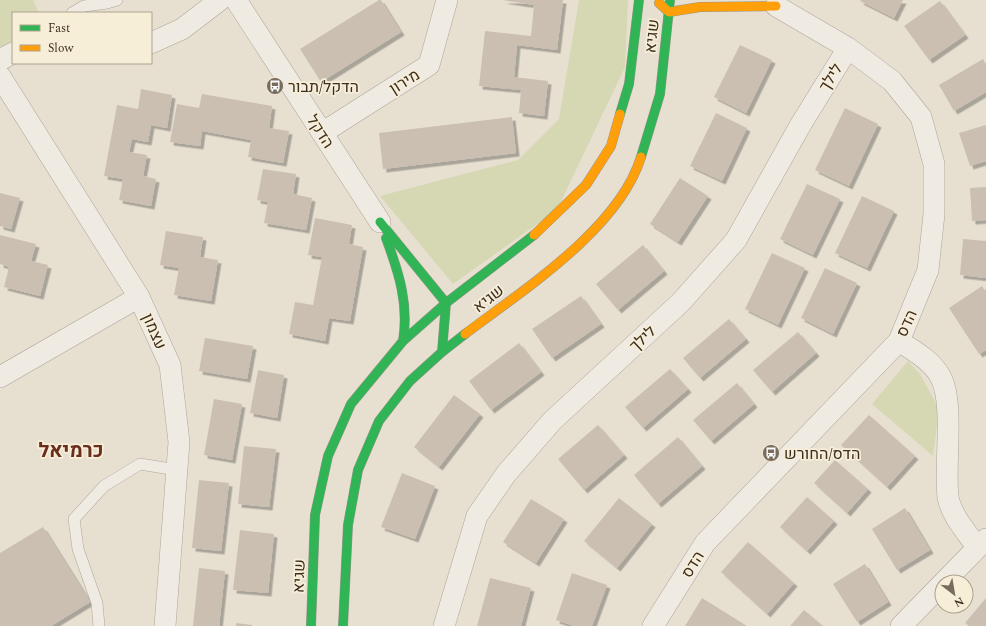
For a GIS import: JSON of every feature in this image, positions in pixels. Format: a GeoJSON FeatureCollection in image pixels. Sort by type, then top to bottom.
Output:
{"type":"FeatureCollection","features":[{"type":"Feature","properties":{"kind":"street"},"geometry":{"type":"LineString","coordinates":[[152,43],[182,29],[220,0]]}},
{"type":"Feature","properties":{"kind":"street","name":"הדקל"},"geometry":{"type":"LineString","coordinates":[[236,0],[380,222]]}},
{"type":"Feature","properties":{"kind":"street","name":"מירון"},"geometry":{"type":"LineString","coordinates":[[322,133],[429,65],[447,0]]}},
{"type":"Feature","properties":{"kind":"street","name":"שגיא"},"geometry":{"type":"LineString","coordinates":[[311,626],[315,515],[328,456],[351,404],[403,341],[446,303],[540,231],[586,185],[611,146],[630,84],[639,0]]}},
{"type":"Feature","properties":{"kind":"street"},"geometry":{"type":"LineString","coordinates":[[656,0],[669,12],[700,7],[769,3]]}},
{"type":"Feature","properties":{"kind":"street","name":"שגיא"},"geometry":{"type":"LineString","coordinates":[[343,626],[346,548],[358,470],[379,421],[410,381],[442,352],[565,258],[613,209],[638,166],[660,94],[670,0]]}},
{"type":"Feature","properties":{"kind":"street","name":"הדס"},"geometry":{"type":"LineString","coordinates":[[653,626],[705,543],[899,341],[928,270],[934,214],[934,164],[921,117],[892,81],[848,48],[769,3]]}},
{"type":"Feature","properties":{"kind":"street","name":"לילך"},"geometry":{"type":"LineString","coordinates":[[444,626],[477,516],[506,474],[552,421],[681,302],[736,240],[801,124],[848,48]]}},
{"type":"Feature","properties":{"kind":"street"},"geometry":{"type":"LineString","coordinates":[[0,60],[12,54]]}},
{"type":"Feature","properties":{"kind":"street","name":"עצמון"},"geometry":{"type":"LineString","coordinates":[[0,76],[139,297],[170,365],[179,442],[165,626]]}},
{"type":"Feature","properties":{"kind":"street"},"geometry":{"type":"LineString","coordinates":[[380,222],[446,303],[442,352]]}},
{"type":"Feature","properties":{"kind":"street"},"geometry":{"type":"LineString","coordinates":[[380,222],[396,267],[406,303],[407,323],[403,341]]}},
{"type":"Feature","properties":{"kind":"street"},"geometry":{"type":"LineString","coordinates":[[0,377],[139,297]]}},
{"type":"Feature","properties":{"kind":"street"},"geometry":{"type":"LineString","coordinates":[[899,341],[928,360],[941,376],[946,396],[948,498],[960,524],[981,543],[952,574]]}},
{"type":"Feature","properties":{"kind":"street"},"geometry":{"type":"LineString","coordinates":[[901,626],[934,592]]}},
{"type":"Feature","properties":{"kind":"lane"},"geometry":{"type":"LineString","coordinates":[[74,12],[84,6],[108,4],[117,0]]}},
{"type":"Feature","properties":{"kind":"lane"},"geometry":{"type":"LineString","coordinates":[[99,626],[97,603],[78,549],[74,519],[104,486],[140,464],[177,470]]}},
{"type":"Feature","properties":{"kind":"green space"},"geometry":{"type":"Polygon","coordinates":[[[0,0],[33,0],[39,12],[12,12],[12,43],[0,48],[0,0]]]}},
{"type":"Feature","properties":{"kind":"green space"},"geometry":{"type":"Polygon","coordinates":[[[579,0],[628,0],[625,67],[557,210],[453,284],[380,196],[518,160],[559,119],[579,0]]]}},
{"type":"Feature","properties":{"kind":"green space"},"geometry":{"type":"Polygon","coordinates":[[[908,361],[920,374],[939,409],[933,456],[872,404],[908,361]]]}},
{"type":"Feature","properties":{"kind":"building"},"geometry":{"type":"Polygon","coordinates":[[[381,0],[401,32],[321,82],[300,49],[381,0]]]}},
{"type":"Feature","properties":{"kind":"building"},"geometry":{"type":"Polygon","coordinates":[[[502,0],[563,0],[557,50],[517,45],[514,77],[548,81],[544,116],[519,113],[521,90],[479,86],[485,31],[531,36],[534,5],[502,0]]]}},
{"type":"Feature","properties":{"kind":"building"},"geometry":{"type":"Polygon","coordinates":[[[903,0],[894,18],[860,1],[903,0]]]}},
{"type":"Feature","properties":{"kind":"building"},"geometry":{"type":"Polygon","coordinates":[[[940,1],[965,35],[929,60],[904,26],[940,1]]]}},
{"type":"Feature","properties":{"kind":"building"},"geometry":{"type":"Polygon","coordinates":[[[740,45],[772,60],[746,113],[714,97],[740,45]]]}},
{"type":"Feature","properties":{"kind":"building"},"geometry":{"type":"Polygon","coordinates":[[[983,59],[986,65],[986,92],[954,111],[939,85],[983,59]]]}},
{"type":"Feature","properties":{"kind":"building"},"geometry":{"type":"Polygon","coordinates":[[[141,89],[172,95],[167,128],[151,125],[148,142],[132,139],[129,152],[147,155],[143,176],[156,179],[151,206],[119,200],[123,179],[104,176],[117,105],[138,109],[141,89]]]}},
{"type":"Feature","properties":{"kind":"building"},"geometry":{"type":"Polygon","coordinates":[[[202,94],[272,106],[269,128],[289,131],[283,163],[248,157],[251,140],[202,131],[200,146],[170,142],[177,104],[199,108],[202,94]]]}},
{"type":"Feature","properties":{"kind":"building"},"geometry":{"type":"Polygon","coordinates":[[[845,108],[878,124],[849,186],[815,170],[845,108]]]}},
{"type":"Feature","properties":{"kind":"building"},"geometry":{"type":"Polygon","coordinates":[[[716,113],[747,128],[722,181],[690,166],[716,113]]]}},
{"type":"Feature","properties":{"kind":"building"},"geometry":{"type":"Polygon","coordinates":[[[512,117],[516,153],[383,169],[379,133],[512,117]]]}},
{"type":"Feature","properties":{"kind":"building"},"geometry":{"type":"Polygon","coordinates":[[[986,125],[986,161],[970,166],[959,133],[986,125]]]}},
{"type":"Feature","properties":{"kind":"building"},"geometry":{"type":"Polygon","coordinates":[[[263,169],[296,174],[293,194],[312,198],[306,230],[264,223],[268,202],[257,200],[263,169]]]}},
{"type":"Feature","properties":{"kind":"building"},"geometry":{"type":"Polygon","coordinates":[[[680,178],[708,196],[678,242],[650,224],[680,178]]]}},
{"type":"Feature","properties":{"kind":"building"},"geometry":{"type":"Polygon","coordinates":[[[807,184],[840,199],[813,255],[780,239],[807,184]]]}},
{"type":"Feature","properties":{"kind":"building"},"geometry":{"type":"Polygon","coordinates":[[[986,187],[986,220],[972,221],[970,188],[986,187]]]}},
{"type":"Feature","properties":{"kind":"building"},"geometry":{"type":"Polygon","coordinates":[[[0,193],[20,198],[11,229],[0,226],[0,193]]]}},
{"type":"Feature","properties":{"kind":"building"},"geometry":{"type":"Polygon","coordinates":[[[862,196],[894,211],[867,268],[835,253],[862,196]]]}},
{"type":"Feature","properties":{"kind":"building"},"geometry":{"type":"Polygon","coordinates":[[[315,218],[352,225],[349,244],[363,247],[350,321],[329,318],[325,341],[289,334],[295,302],[313,305],[322,257],[308,255],[315,218]]]}},
{"type":"Feature","properties":{"kind":"building"},"geometry":{"type":"Polygon","coordinates":[[[166,231],[203,237],[200,257],[218,260],[211,301],[174,295],[179,268],[160,265],[166,231]]]}},
{"type":"Feature","properties":{"kind":"building"},"geometry":{"type":"Polygon","coordinates":[[[0,235],[36,244],[31,261],[48,265],[40,296],[4,287],[9,267],[0,264],[0,235]]]}},
{"type":"Feature","properties":{"kind":"building"},"geometry":{"type":"Polygon","coordinates":[[[963,239],[986,241],[986,278],[960,275],[963,239]]]}},
{"type":"Feature","properties":{"kind":"building"},"geometry":{"type":"Polygon","coordinates":[[[643,245],[664,271],[618,310],[596,284],[643,245]]]}},
{"type":"Feature","properties":{"kind":"building"},"geometry":{"type":"Polygon","coordinates":[[[772,253],[805,268],[778,325],[745,309],[772,253]]]}},
{"type":"Feature","properties":{"kind":"building"},"geometry":{"type":"Polygon","coordinates":[[[825,268],[857,283],[833,334],[801,318],[825,268]]]}},
{"type":"Feature","properties":{"kind":"building"},"geometry":{"type":"Polygon","coordinates":[[[982,286],[986,292],[986,350],[979,354],[949,308],[982,286]]]}},
{"type":"Feature","properties":{"kind":"building"},"geometry":{"type":"Polygon","coordinates":[[[581,296],[601,324],[552,358],[532,329],[581,296]]]}},
{"type":"Feature","properties":{"kind":"building"},"geometry":{"type":"Polygon","coordinates":[[[729,319],[746,339],[700,378],[683,358],[729,319]]]}},
{"type":"Feature","properties":{"kind":"building"},"geometry":{"type":"Polygon","coordinates":[[[798,332],[816,353],[772,392],[753,370],[798,332]]]}},
{"type":"Feature","properties":{"kind":"building"},"geometry":{"type":"Polygon","coordinates":[[[205,338],[253,346],[247,379],[199,371],[205,338]]]}},
{"type":"Feature","properties":{"kind":"building"},"geometry":{"type":"Polygon","coordinates":[[[519,343],[541,372],[491,410],[469,381],[519,343]]]}},
{"type":"Feature","properties":{"kind":"building"},"geometry":{"type":"Polygon","coordinates":[[[670,369],[688,389],[643,428],[625,407],[670,369]]]}},
{"type":"Feature","properties":{"kind":"building"},"geometry":{"type":"Polygon","coordinates":[[[258,370],[284,375],[277,418],[250,413],[258,370]]]}},
{"type":"Feature","properties":{"kind":"building"},"geometry":{"type":"Polygon","coordinates":[[[737,383],[754,404],[711,441],[693,420],[737,383]]]}},
{"type":"Feature","properties":{"kind":"building"},"geometry":{"type":"Polygon","coordinates":[[[454,395],[480,414],[439,467],[414,447],[454,395]]]}},
{"type":"Feature","properties":{"kind":"building"},"geometry":{"type":"Polygon","coordinates":[[[214,399],[242,404],[232,460],[204,455],[214,399]]]}},
{"type":"Feature","properties":{"kind":"building"},"geometry":{"type":"Polygon","coordinates":[[[869,415],[915,456],[887,487],[841,445],[869,415]]]}},
{"type":"Feature","properties":{"kind":"building"},"geometry":{"type":"Polygon","coordinates":[[[598,425],[624,455],[584,490],[558,459],[598,425]]]}},
{"type":"Feature","properties":{"kind":"building"},"geometry":{"type":"Polygon","coordinates":[[[678,437],[702,466],[658,504],[634,475],[678,437]]]}},
{"type":"Feature","properties":{"kind":"building"},"geometry":{"type":"Polygon","coordinates":[[[244,446],[276,449],[269,507],[238,504],[244,446]]]}},
{"type":"Feature","properties":{"kind":"building"},"geometry":{"type":"Polygon","coordinates":[[[835,460],[868,489],[847,513],[814,483],[835,460]]]}},
{"type":"Feature","properties":{"kind":"building"},"geometry":{"type":"Polygon","coordinates":[[[402,473],[435,486],[415,539],[381,527],[402,473]]]}},
{"type":"Feature","properties":{"kind":"building"},"geometry":{"type":"Polygon","coordinates":[[[199,480],[229,483],[221,551],[192,548],[199,480]]]}},
{"type":"Feature","properties":{"kind":"building"},"geometry":{"type":"Polygon","coordinates":[[[807,497],[834,521],[807,551],[780,527],[807,497]]]}},
{"type":"Feature","properties":{"kind":"building"},"geometry":{"type":"Polygon","coordinates":[[[619,498],[652,524],[617,568],[584,541],[619,498]]]}},
{"type":"Feature","properties":{"kind":"building"},"geometry":{"type":"Polygon","coordinates":[[[531,499],[564,519],[536,563],[503,542],[531,499]]]}},
{"type":"Feature","properties":{"kind":"building"},"geometry":{"type":"Polygon","coordinates":[[[905,508],[930,550],[897,570],[872,529],[905,508]]]}},
{"type":"Feature","properties":{"kind":"building"},"geometry":{"type":"Polygon","coordinates":[[[43,527],[90,602],[51,626],[0,626],[0,553],[43,527]]]}},
{"type":"Feature","properties":{"kind":"building"},"geometry":{"type":"Polygon","coordinates":[[[240,530],[274,534],[268,593],[233,590],[240,530]]]}},
{"type":"Feature","properties":{"kind":"building"},"geometry":{"type":"Polygon","coordinates":[[[748,542],[794,583],[767,614],[721,572],[748,542]]]}},
{"type":"Feature","properties":{"kind":"building"},"geometry":{"type":"Polygon","coordinates":[[[865,564],[888,602],[857,622],[833,584],[865,564]]]}},
{"type":"Feature","properties":{"kind":"building"},"geometry":{"type":"Polygon","coordinates":[[[199,568],[225,571],[219,626],[193,626],[199,568]]]}},
{"type":"Feature","properties":{"kind":"building"},"geometry":{"type":"Polygon","coordinates":[[[572,573],[607,585],[592,626],[574,626],[556,620],[572,573]]]}},
{"type":"Feature","properties":{"kind":"building"},"geometry":{"type":"Polygon","coordinates":[[[490,578],[531,588],[521,626],[477,626],[490,578]]]}},
{"type":"Feature","properties":{"kind":"building"},"geometry":{"type":"Polygon","coordinates":[[[702,598],[747,626],[685,626],[702,598]]]}},
{"type":"Feature","properties":{"kind":"building"},"geometry":{"type":"Polygon","coordinates":[[[986,598],[986,626],[969,626],[965,623],[986,598]]]}},
{"type":"Feature","properties":{"kind":"building"},"geometry":{"type":"Polygon","coordinates":[[[804,610],[823,626],[790,626],[804,610]]]}},
{"type":"Feature","properties":{"kind":"building"},"geometry":{"type":"Polygon","coordinates":[[[236,623],[252,625],[252,626],[236,626],[236,623]]]}},
{"type":"Feature","properties":{"kind":"traffic: fast"},"geometry":{"type":"LineString","coordinates":[[620,114],[629,84],[639,0]]}},
{"type":"Feature","properties":{"kind":"traffic: fast"},"geometry":{"type":"LineString","coordinates":[[641,157],[660,94],[670,0]]}},
{"type":"Feature","properties":{"kind":"traffic: fast"},"geometry":{"type":"LineString","coordinates":[[380,222],[446,303],[442,352]]}},
{"type":"Feature","properties":{"kind":"traffic: fast"},"geometry":{"type":"LineString","coordinates":[[311,626],[315,515],[328,456],[351,404],[403,341],[446,303],[534,235]]}},
{"type":"Feature","properties":{"kind":"traffic: fast"},"geometry":{"type":"LineString","coordinates":[[386,238],[399,276],[404,301],[405,327],[403,341]]}},
{"type":"Feature","properties":{"kind":"traffic: fast"},"geometry":{"type":"LineString","coordinates":[[343,626],[348,525],[358,470],[379,421],[410,381],[442,352],[465,334]]}},
{"type":"Feature","properties":{"kind":"traffic: slow"},"geometry":{"type":"LineString","coordinates":[[659,3],[669,12],[700,7],[776,6]]}},
{"type":"Feature","properties":{"kind":"traffic: slow"},"geometry":{"type":"LineString","coordinates":[[534,235],[586,185],[611,146],[620,114]]}},
{"type":"Feature","properties":{"kind":"traffic: slow"},"geometry":{"type":"LineString","coordinates":[[465,334],[540,278],[591,233],[612,209],[630,183],[641,157]]}},
{"type":"Feature","properties":{"kind":"place","name":"הדקל/תבור"},"geometry":{"type":"Point","coordinates":[275,86]}},
{"type":"Feature","properties":{"kind":"place","name":"הדס/החורש"},"geometry":{"type":"Point","coordinates":[771,453]}},
{"type":"Feature","properties":{"kind":"district","name":"כרמיאל"},"geometry":{"type":"Point","coordinates":[71,450]}}]}
